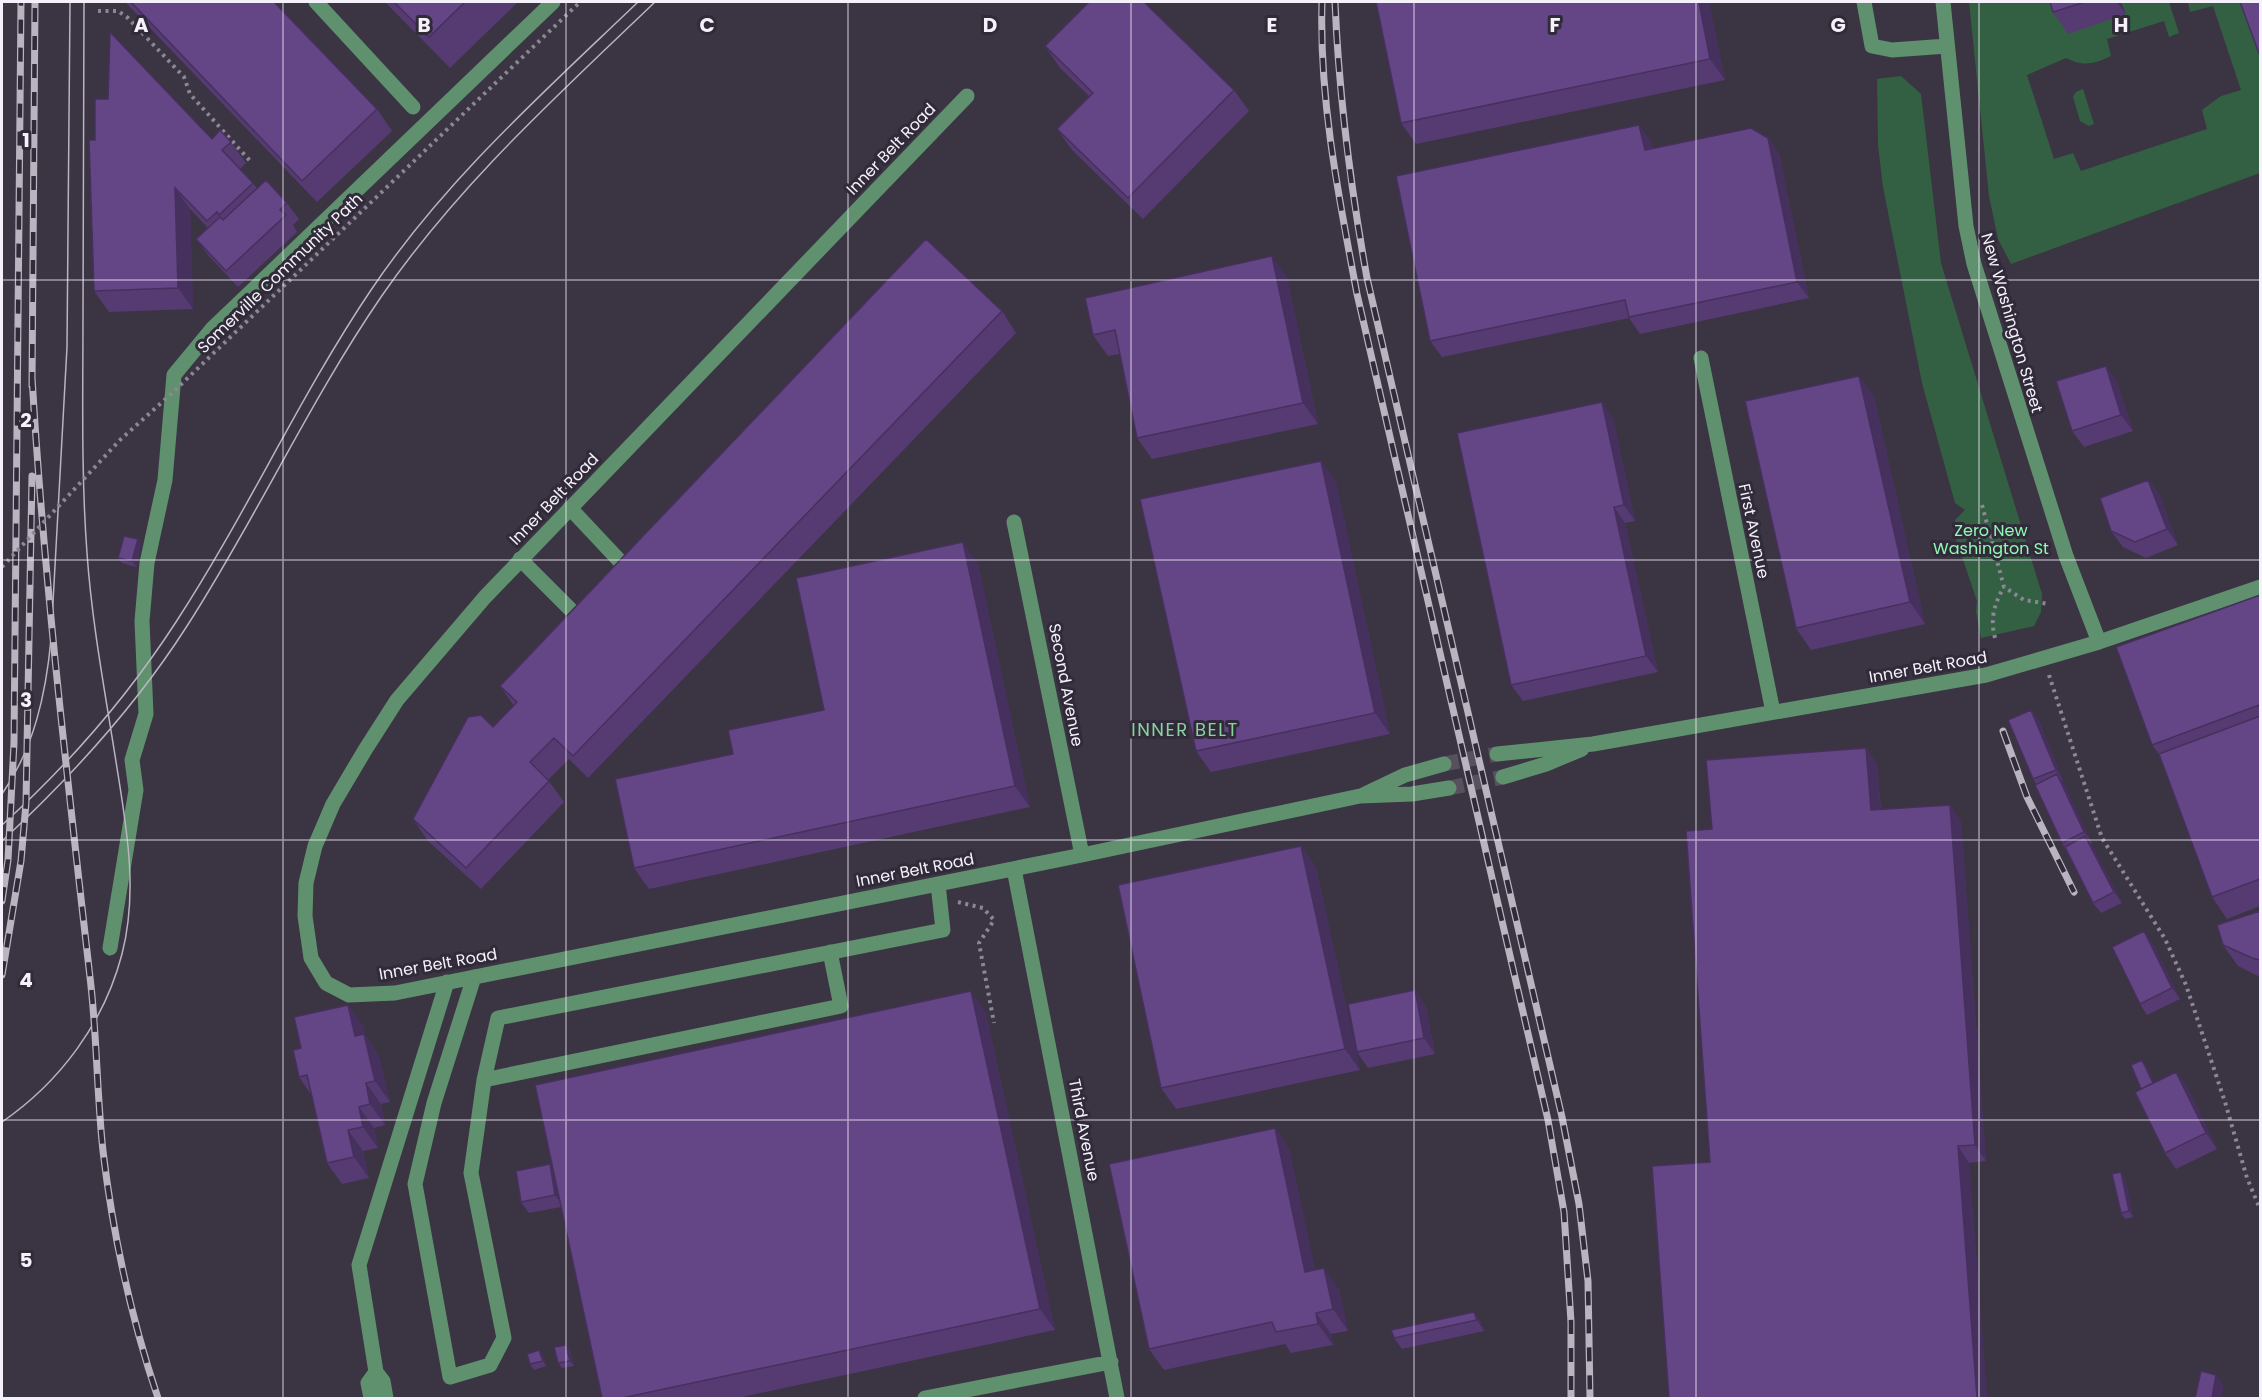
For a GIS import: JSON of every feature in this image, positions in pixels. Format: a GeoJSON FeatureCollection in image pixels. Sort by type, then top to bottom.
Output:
{"type":"FeatureCollection","features":[{"type":"Feature","properties":{"kind":"street"},"geometry":{"type":"LineString","coordinates":[[316,2],[413,107]]}},
{"type":"Feature","properties":{"kind":"street"},"geometry":{"type":"LineString","coordinates":[[110,948],[136,790],[132,760],[146,714],[142,621],[147,563],[165,480],[174,375],[212,329],[553,2]]}},
{"type":"Feature","properties":{"kind":"street"},"geometry":{"type":"LineString","coordinates":[[1864,2],[1872,46],[1892,50],[1947,46]]}},
{"type":"Feature","properties":{"kind":"street","name":"New Washington Street"},"geometry":{"type":"LineString","coordinates":[[1943,2],[1966,226],[1974,264],[2066,556],[2099,642]]}},
{"type":"Feature","properties":{"kind":"street","name":"Inner Belt Road"},"geometry":{"type":"LineString","coordinates":[[968,96],[520,559],[442,644],[397,700],[333,804],[315,846],[306,883],[305,916],[311,958],[326,983],[350,995],[395,993],[1014,869],[1360,796],[1401,795],[1449,788]]}},
{"type":"Feature","properties":{"kind":"street","name":"First Avenue"},"geometry":{"type":"LineString","coordinates":[[1701,358],[1773,712]]}},
{"type":"Feature","properties":{"kind":"street"},"geometry":{"type":"LineString","coordinates":[[570,508],[632,572],[624,580]]}},
{"type":"Feature","properties":{"kind":"street","name":"Second Avenue"},"geometry":{"type":"LineString","coordinates":[[1014,522],[1082,855]]}},
{"type":"Feature","properties":{"kind":"street"},"geometry":{"type":"LineString","coordinates":[[520,559],[582,621],[599,605]]}},
{"type":"Feature","properties":{"kind":"street","name":"Inner Belt Road"},"geometry":{"type":"LineString","coordinates":[[1497,754],[1593,744],[1955,681],[2045,660],[2260,587]]}},
{"type":"Feature","properties":{"kind":"street","name":"Inner Belt Road"},"geometry":{"type":"LineString","coordinates":[[1503,777],[1546,764],[1593,744]]}},
{"type":"Feature","properties":{"kind":"street","name":"Inner Belt Road"},"geometry":{"type":"LineString","coordinates":[[1360,796],[1405,775],[1444,764]]}},
{"type":"Feature","properties":{"kind":"street","name":"Third Avenue"},"geometry":{"type":"LineString","coordinates":[[1014,869],[1117,1398]]}},
{"type":"Feature","properties":{"kind":"street"},"geometry":{"type":"LineString","coordinates":[[474,977],[434,1103],[416,1184],[450,1377],[490,1365],[504,1338],[471,1173],[484,1080],[498,1018],[943,930],[946,882]]}},
{"type":"Feature","properties":{"kind":"street"},"geometry":{"type":"LineString","coordinates":[[484,1080],[841,1006],[830,952]]}},
{"type":"Feature","properties":{"kind":"street"},"geometry":{"type":"LineString","coordinates":[[386,1398],[382,1381],[376,1372],[359,1265],[447,982]]}},
{"type":"Feature","properties":{"kind":"street"},"geometry":{"type":"LineString","coordinates":[[925,1398],[1111,1362]]}},
{"type":"Feature","properties":{"kind":"street"},"geometry":{"type":"LineString","coordinates":[[371,1398],[368,1383],[376,1372]]}},
{"type":"Feature","properties":{"kind":"path","name":"Somerville Community Path"},"geometry":{"type":"LineString","coordinates":[[2,567],[120,440],[187,380],[580,2]]}},
{"type":"Feature","properties":{"kind":"path"},"geometry":{"type":"LineString","coordinates":[[98,10],[118,11],[128,18],[184,77],[190,94],[250,162]]}},
{"type":"Feature","properties":{"kind":"path"},"geometry":{"type":"LineString","coordinates":[[1982,506],[2004,587],[1993,612],[1992,626],[1995,638]]}},
{"type":"Feature","properties":{"kind":"path"},"geometry":{"type":"LineString","coordinates":[[1990,537],[2030,526]]}},
{"type":"Feature","properties":{"kind":"path"},"geometry":{"type":"LineString","coordinates":[[2004,587],[2024,600],[2049,604]]}},
{"type":"Feature","properties":{"kind":"path"},"geometry":{"type":"LineString","coordinates":[[2045,660],[2102,838],[2165,939],[2186,985],[2225,1102],[2247,1178],[2260,1209]]}},
{"type":"Feature","properties":{"kind":"path"},"geometry":{"type":"LineString","coordinates":[[946,882],[958,903],[983,908],[994,920],[980,943],[994,1023]]}},
{"type":"Feature","properties":{"kind":"green space"},"geometry":{"type":"Polygon","coordinates":[[[1969,2],[2169,2],[2179,33],[2169,37],[2164,21],[2107,39],[2111,56],[2105,59],[2094,63],[2084,63],[2066,58],[2027,75],[2054,159],[2073,153],[2081,171],[2207,129],[2202,110],[2221,96],[2241,90],[2213,6],[2190,12],[2188,2],[2260,2],[2260,173],[2011,264],[1998,239],[1989,196],[1969,2]]]}},
{"type":"Feature","properties":{"kind":"green space","name":"Zero New Washington St"},"geometry":{"type":"Polygon","coordinates":[[[1901,76],[1921,94],[1941,263],[2042,594],[2041,612],[2034,626],[1981,638],[1976,611],[1977,601],[1955,536],[1955,520],[1965,510],[1955,503],[1922,383],[1883,187],[1878,145],[1877,79],[1901,76]]]}},
{"type":"Feature","properties":{"kind":"green space"},"geometry":{"type":"Polygon","coordinates":[[[2083,89],[2094,124],[2089,126],[2080,121],[2073,97],[2076,92],[2083,89]]]}},
{"type":"Feature","properties":{"kind":"building"},"geometry":{"type":"Polygon","coordinates":[[[131,2],[274,2],[377,109],[302,181],[131,2]]]}},
{"type":"Feature","properties":{"kind":"building"},"geometry":{"type":"Polygon","coordinates":[[[394,2],[465,2],[429,37],[394,2]]]}},
{"type":"Feature","properties":{"kind":"building"},"geometry":{"type":"Polygon","coordinates":[[[1089,2],[1144,2],[1234,90],[1128,198],[1057,129],[1093,93],[1045,46],[1089,2]]]}},
{"type":"Feature","properties":{"kind":"building"},"geometry":{"type":"Polygon","coordinates":[[[1376,2],[1699,2],[1710,59],[1401,123],[1376,2]]]}},
{"type":"Feature","properties":{"kind":"building"},"geometry":{"type":"Polygon","coordinates":[[[2050,2],[2085,2],[2053,12],[2050,2]]]}},
{"type":"Feature","properties":{"kind":"building"},"geometry":{"type":"Polygon","coordinates":[[[2240,2],[2260,2],[2260,56],[2240,2]]]}},
{"type":"Feature","properties":{"kind":"building"},"geometry":{"type":"Polygon","coordinates":[[[110,32],[212,139],[220,130],[231,142],[222,150],[253,183],[219,215],[217,212],[207,221],[175,188],[178,288],[94,291],[89,140],[95,140],[95,99],[108,99],[110,32]]]}},
{"type":"Feature","properties":{"kind":"building"},"geometry":{"type":"Polygon","coordinates":[[[1639,125],[1645,150],[1751,128],[1768,138],[1797,282],[1629,317],[1625,300],[1430,341],[1396,176],[1639,125]]]}},
{"type":"Feature","properties":{"kind":"building"},"geometry":{"type":"Polygon","coordinates":[[[266,180],[287,203],[280,210],[286,215],[226,271],[196,239],[220,217],[223,220],[266,180]]]}},
{"type":"Feature","properties":{"kind":"building"},"geometry":{"type":"Polygon","coordinates":[[[926,239],[1002,311],[573,756],[554,738],[530,762],[549,781],[466,868],[413,819],[468,717],[481,715],[493,727],[517,702],[500,686],[926,239]]]}},
{"type":"Feature","properties":{"kind":"building"},"geometry":{"type":"Polygon","coordinates":[[[1272,256],[1303,403],[1137,438],[1115,330],[1093,335],[1085,298],[1272,256]]]}},
{"type":"Feature","properties":{"kind":"building"},"geometry":{"type":"Polygon","coordinates":[[[2106,366],[2121,415],[2072,431],[2056,381],[2106,366]]]}},
{"type":"Feature","properties":{"kind":"building"},"geometry":{"type":"Polygon","coordinates":[[[1859,376],[1910,602],[1796,628],[1745,401],[1859,376]]]}},
{"type":"Feature","properties":{"kind":"building"},"geometry":{"type":"Polygon","coordinates":[[[1602,402],[1624,505],[1614,507],[1646,656],[1511,685],[1457,433],[1602,402]]]}},
{"type":"Feature","properties":{"kind":"building"},"geometry":{"type":"Polygon","coordinates":[[[1321,461],[1375,713],[1196,751],[1140,499],[1321,461]]]}},
{"type":"Feature","properties":{"kind":"building"},"geometry":{"type":"Polygon","coordinates":[[[2148,480],[2167,529],[2135,542],[2111,531],[2100,498],[2148,480]]]}},
{"type":"Feature","properties":{"kind":"building"},"geometry":{"type":"Polygon","coordinates":[[[124,536],[138,539],[132,561],[118,558],[124,536]]]}},
{"type":"Feature","properties":{"kind":"building"},"geometry":{"type":"Polygon","coordinates":[[[963,542],[1015,786],[634,868],[615,779],[733,754],[728,730],[824,710],[796,578],[963,542]]]}},
{"type":"Feature","properties":{"kind":"building"},"geometry":{"type":"Polygon","coordinates":[[[2260,595],[2260,708],[2259,705],[2152,745],[2116,647],[2260,595]]]}},
{"type":"Feature","properties":{"kind":"building"},"geometry":{"type":"Polygon","coordinates":[[[2031,710],[2056,770],[2033,779],[2008,720],[2031,710]]]}},
{"type":"Feature","properties":{"kind":"building"},"geometry":{"type":"Polygon","coordinates":[[[2260,716],[2260,879],[2212,897],[2159,754],[2260,716]]]}},
{"type":"Feature","properties":{"kind":"building"},"geometry":{"type":"Polygon","coordinates":[[[1866,748],[1871,810],[1950,805],[1975,1145],[1958,1146],[1977,1398],[1669,1398],[1652,1166],[1710,1162],[1686,831],[1712,829],[1706,760],[1866,748]]]}},
{"type":"Feature","properties":{"kind":"building"},"geometry":{"type":"Polygon","coordinates":[[[2057,774],[2084,832],[2062,843],[2035,785],[2057,774]]]}},
{"type":"Feature","properties":{"kind":"building"},"geometry":{"type":"Polygon","coordinates":[[[2085,836],[2114,892],[2093,903],[2065,847],[2085,836]]]}},
{"type":"Feature","properties":{"kind":"building"},"geometry":{"type":"Polygon","coordinates":[[[1301,846],[1345,1049],[1161,1088],[1118,885],[1301,846]]]}},
{"type":"Feature","properties":{"kind":"building"},"geometry":{"type":"Polygon","coordinates":[[[2260,911],[2260,960],[2223,945],[2217,925],[2260,911]]]}},
{"type":"Feature","properties":{"kind":"building"},"geometry":{"type":"Polygon","coordinates":[[[2144,931],[2172,988],[2140,1004],[2112,947],[2144,931]]]}},
{"type":"Feature","properties":{"kind":"building"},"geometry":{"type":"Polygon","coordinates":[[[1415,990],[1424,1038],[1357,1052],[1348,1004],[1415,990]]]}},
{"type":"Feature","properties":{"kind":"building"},"geometry":{"type":"Polygon","coordinates":[[[971,991],[1040,1309],[622,1398],[602,1398],[535,1085],[971,991]]]}},
{"type":"Feature","properties":{"kind":"building"},"geometry":{"type":"Polygon","coordinates":[[[348,1005],[355,1036],[364,1034],[375,1081],[366,1083],[370,1104],[359,1107],[363,1127],[348,1130],[354,1157],[327,1163],[307,1075],[299,1077],[293,1050],[301,1048],[294,1017],[348,1005]]]}},
{"type":"Feature","properties":{"kind":"building"},"geometry":{"type":"Polygon","coordinates":[[[2142,1060],[2153,1083],[2141,1089],[2131,1065],[2142,1060]]]}},
{"type":"Feature","properties":{"kind":"building"},"geometry":{"type":"Polygon","coordinates":[[[2176,1072],[2206,1133],[2165,1153],[2135,1092],[2176,1072]]]}},
{"type":"Feature","properties":{"kind":"building"},"geometry":{"type":"Polygon","coordinates":[[[1275,1128],[1305,1272],[1324,1268],[1333,1309],[1316,1313],[1318,1324],[1276,1332],[1272,1322],[1149,1349],[1109,1164],[1275,1128]]]}},
{"type":"Feature","properties":{"kind":"building"},"geometry":{"type":"Polygon","coordinates":[[[550,1164],[555,1195],[521,1202],[516,1171],[550,1164]]]}},
{"type":"Feature","properties":{"kind":"building"},"geometry":{"type":"Polygon","coordinates":[[[2121,1172],[2129,1211],[2121,1213],[2112,1174],[2121,1172]]]}},
{"type":"Feature","properties":{"kind":"building"},"geometry":{"type":"Polygon","coordinates":[[[1474,1312],[1477,1320],[1394,1338],[1391,1330],[1474,1312]]]}},
{"type":"Feature","properties":{"kind":"building"},"geometry":{"type":"Polygon","coordinates":[[[566,1345],[570,1361],[558,1363],[554,1347],[566,1345]]]}},
{"type":"Feature","properties":{"kind":"building"},"geometry":{"type":"Polygon","coordinates":[[[539,1350],[543,1361],[530,1364],[527,1354],[539,1350]]]}},
{"type":"Feature","properties":{"kind":"building"},"geometry":{"type":"Polygon","coordinates":[[[2201,1371],[2216,1375],[2212,1398],[2195,1398],[2201,1371]]]}},
{"type":"Feature","properties":{"kind":"tunnel"},"geometry":{"type":"LineString","coordinates":[[1444,764],[1497,754]]}},
{"type":"Feature","properties":{"kind":"tunnel"},"geometry":{"type":"LineString","coordinates":[[1449,788],[1503,777]]}},
{"type":"Feature","properties":{"kind":"tram line"},"geometry":{"type":"LineString","coordinates":[[2,794],[22,758],[37,720],[46,680],[51,639],[67,347],[70,2]]}},
{"type":"Feature","properties":{"kind":"tram line"},"geometry":{"type":"LineString","coordinates":[[2,1122],[43,1089],[77,1049],[91,1027],[104,1004],[122,954],[129,908],[127,838],[96,634],[85,523],[83,463],[84,2]]}},
{"type":"Feature","properties":{"kind":"tram line"},"geometry":{"type":"LineString","coordinates":[[2,825],[96,729],[157,650],[202,581],[320,372],[371,290],[400,250],[431,211],[497,139],[638,2]]}},
{"type":"Feature","properties":{"kind":"tram line"},"geometry":{"type":"LineString","coordinates":[[2,841],[53,792],[101,740],[167,656],[212,585],[355,337],[411,256],[510,142],[655,2]]}},
{"type":"Feature","properties":{"kind":"railway"},"geometry":{"type":"LineString","coordinates":[[2,901],[8,860],[14,743],[21,2]]}},
{"type":"Feature","properties":{"kind":"railway"},"geometry":{"type":"LineString","coordinates":[[32,386],[35,2]]}},
{"type":"Feature","properties":{"kind":"railway"},"geometry":{"type":"LineString","coordinates":[[1322,2],[1327,112],[1337,185],[1357,294],[1548,1120],[1564,1212],[1571,1322],[1571,1398]]}},
{"type":"Feature","properties":{"kind":"railway"},"geometry":{"type":"LineString","coordinates":[[1335,2],[1346,140],[1367,278],[1562,1117],[1579,1204],[1588,1281],[1590,1398]]}},
{"type":"Feature","properties":{"kind":"railway"},"geometry":{"type":"LineString","coordinates":[[32,377],[50,606],[93,1007],[103,1151],[124,1276],[139,1337],[158,1398]]}},
{"type":"Feature","properties":{"kind":"railway"},"geometry":{"type":"LineString","coordinates":[[2,975],[21,861],[26,803],[32,476]]}},
{"type":"Feature","properties":{"kind":"railway"},"geometry":{"type":"LineString","coordinates":[[2003,731],[2027,797],[2074,892]]}},
{"type":"Feature","properties":{"kind":"district","name":"INNER BELT"},"geometry":{"type":"Point","coordinates":[1185,729]}}]}
